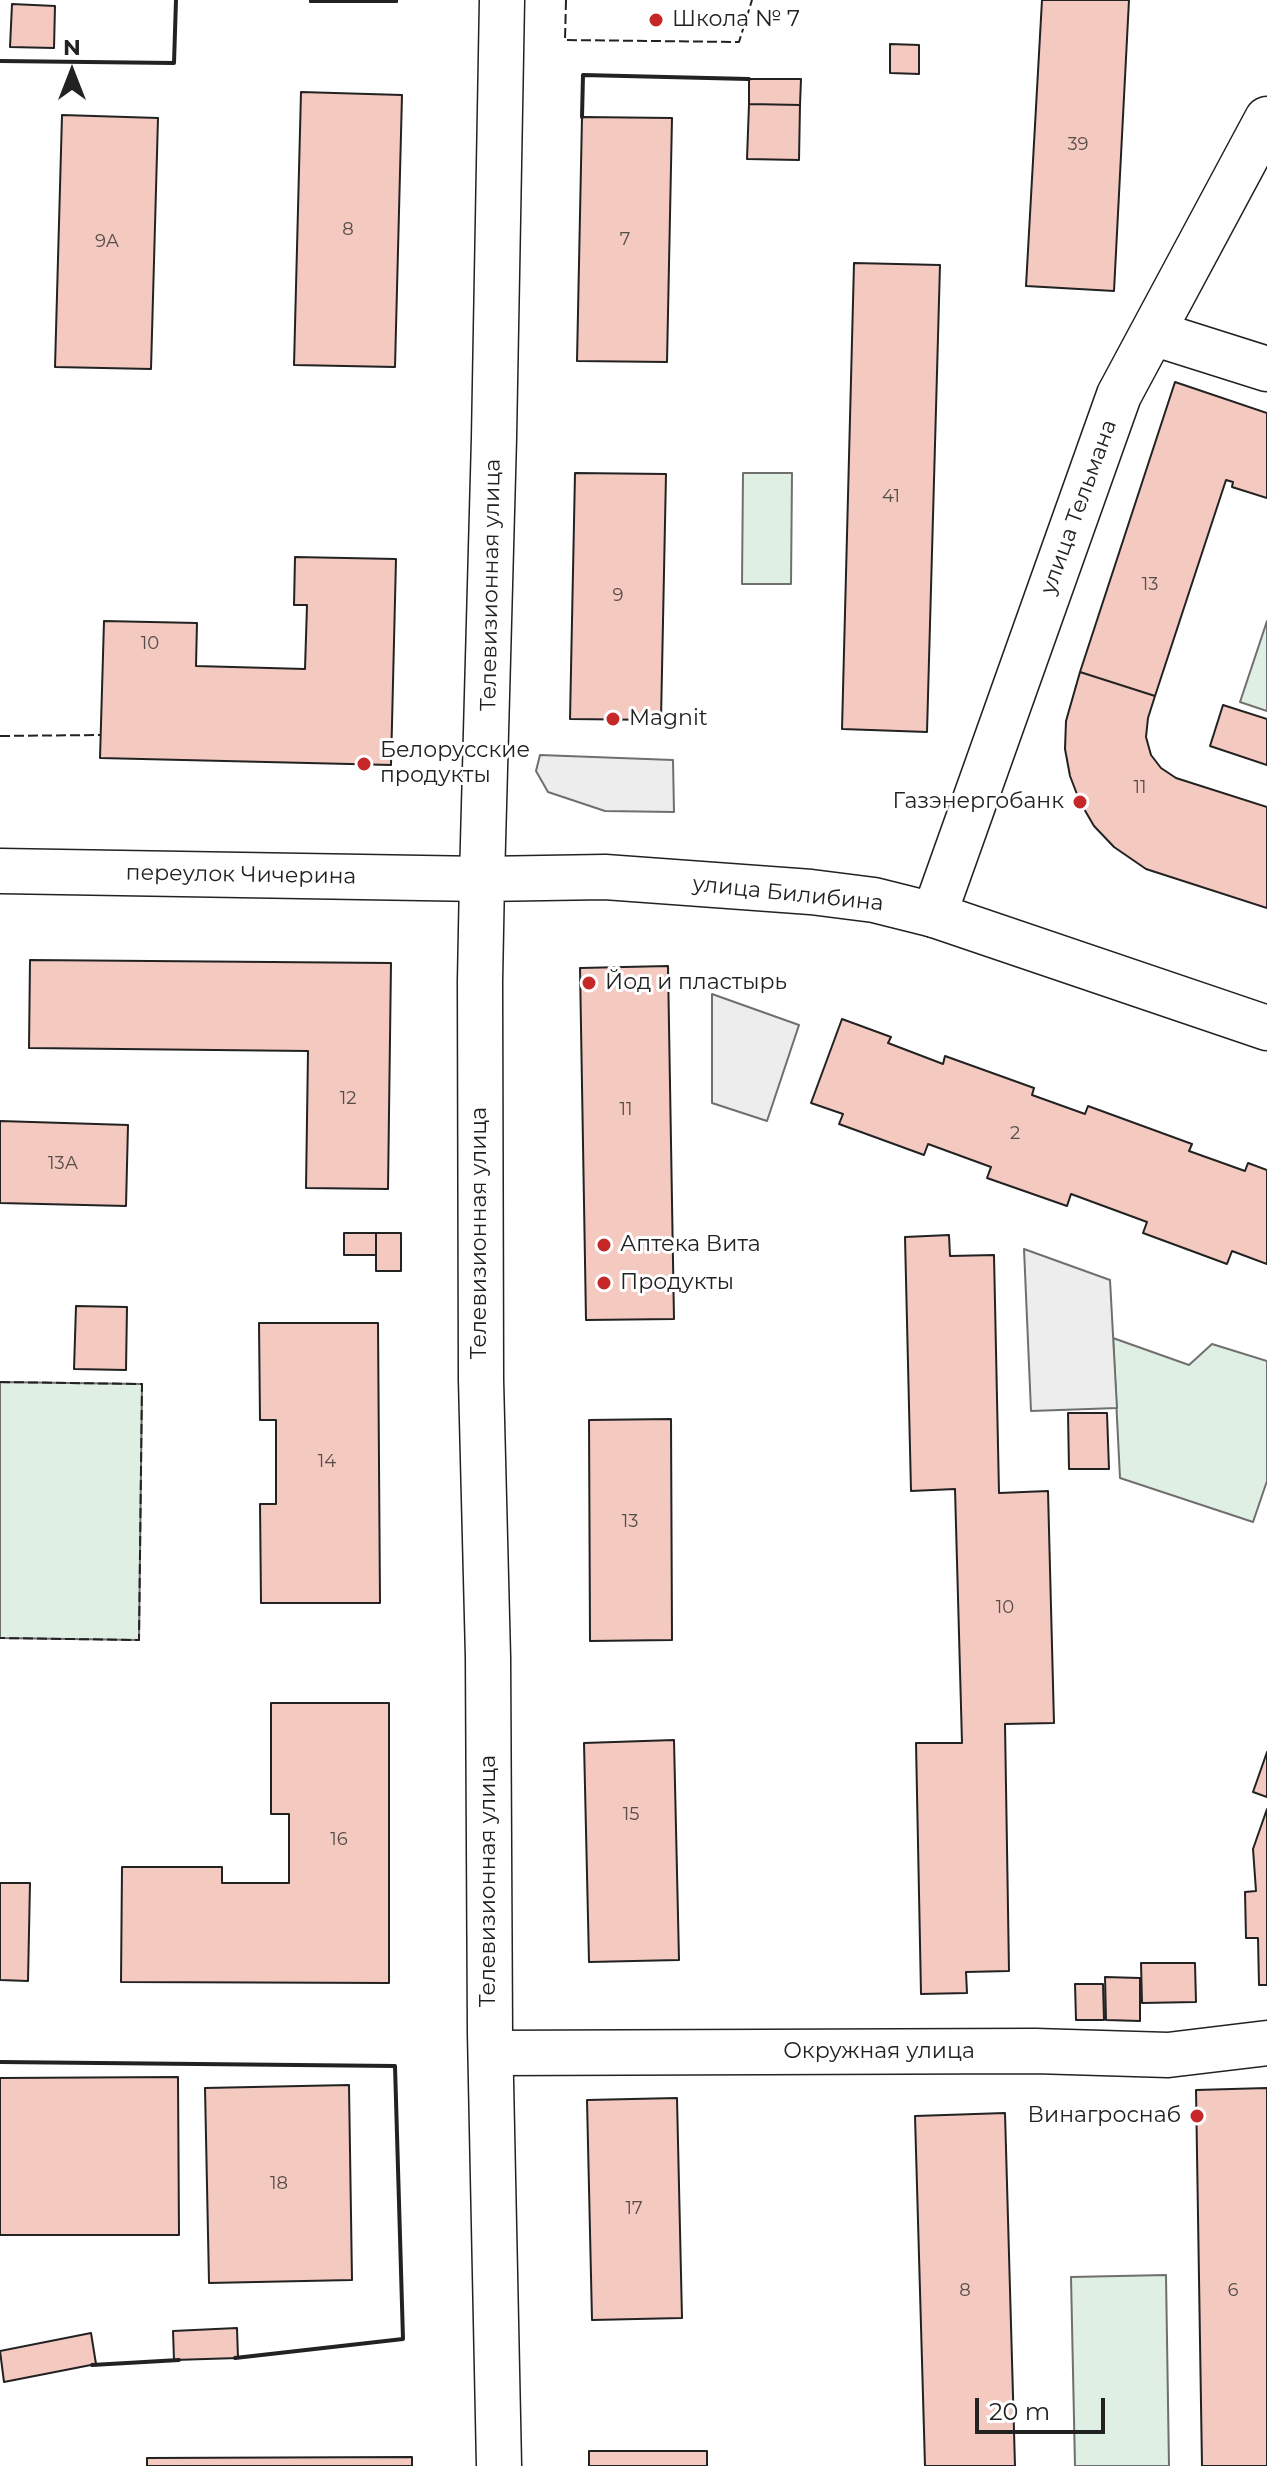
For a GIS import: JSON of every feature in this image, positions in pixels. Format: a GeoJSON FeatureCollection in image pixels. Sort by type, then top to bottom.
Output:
{"type":"FeatureCollection","features":[{"type":"Feature","properties":{"kind":"street","name":"Телевизионная улица"},"geometry":{"type":"LineString","coordinates":[[499,2466],[480,1279],[482,879],[502,0]]}},
{"type":"Feature","properties":{"kind":"street","name":"улица Тельмана"},"geometry":{"type":"LineString","coordinates":[[934,915],[1119,395],[1267,119]]}},
{"type":"Feature","properties":{"kind":"street"},"geometry":{"type":"LineString","coordinates":[[1153,333],[1267,369]]}},
{"type":"Feature","properties":{"kind":"street","name":"переулок Чичерина"},"geometry":{"type":"LineString","coordinates":[[0,871],[482,879]]}},
{"type":"Feature","properties":{"kind":"street","name":"улица Билибина"},"geometry":{"type":"LineString","coordinates":[[482,879],[605,877],[811,892],[874,900],[934,915],[1267,1028]]}},
{"type":"Feature","properties":{"kind":"street","name":"Окружная улица"},"geometry":{"type":"LineString","coordinates":[[491,2053],[1035,2051],[1168,2055],[1267,2043]]}},
{"type":"Feature","properties":{"kind":"green space"},"geometry":{"type":"Polygon","coordinates":[[[743,473],[792,473],[791,584],[742,584],[743,473]]]}},
{"type":"Feature","properties":{"kind":"green space"},"geometry":{"type":"Polygon","coordinates":[[[1267,621],[1267,711],[1240,702],[1267,621]]]}},
{"type":"Feature","properties":{"kind":"green space"},"geometry":{"type":"Polygon","coordinates":[[[1113,1338],[1189,1365],[1212,1344],[1267,1361],[1267,1481],[1253,1522],[1120,1478],[1113,1338]]]}},
{"type":"Feature","properties":{"kind":"green space"},"geometry":{"type":"Polygon","coordinates":[[[0,1382],[142,1384],[139,1640],[0,1638],[0,1382]]]}},
{"type":"Feature","properties":{"kind":"green space"},"geometry":{"type":"Polygon","coordinates":[[[1166,2275],[1169,2466],[1075,2466],[1071,2277],[1166,2275]]]}},
{"type":"Feature","properties":{"kind":"shaded area"},"geometry":{"type":"Polygon","coordinates":[[[540,755],[673,760],[674,812],[605,811],[548,792],[536,771],[540,755]]]}},
{"type":"Feature","properties":{"kind":"shaded area"},"geometry":{"type":"Polygon","coordinates":[[[712,994],[799,1025],[767,1121],[712,1103],[712,994]]]}},
{"type":"Feature","properties":{"kind":"shaded area"},"geometry":{"type":"Polygon","coordinates":[[[1024,1249],[1110,1280],[1117,1408],[1031,1411],[1024,1249]]]}},
{"type":"Feature","properties":{"kind":"building"},"geometry":{"type":"Polygon","coordinates":[[[397,0],[397,2],[310,2],[397,0]]]}},
{"type":"Feature","properties":{"kind":"building"},"geometry":{"type":"Polygon","coordinates":[[[1042,0],[1129,0],[1114,291],[1026,286],[1042,0]]]}},
{"type":"Feature","properties":{"kind":"building"},"geometry":{"type":"Polygon","coordinates":[[[12,4],[55,6],[54,48],[10,47],[12,4]]]}},
{"type":"Feature","properties":{"kind":"building"},"geometry":{"type":"Polygon","coordinates":[[[890,44],[919,45],[919,74],[890,73],[890,44]]]}},
{"type":"Feature","properties":{"kind":"building"},"geometry":{"type":"Polygon","coordinates":[[[749,79],[801,79],[800,105],[749,104],[749,79]]]}},
{"type":"Feature","properties":{"kind":"building"},"geometry":{"type":"Polygon","coordinates":[[[301,92],[402,95],[395,367],[294,365],[301,92]]]}},
{"type":"Feature","properties":{"kind":"building"},"geometry":{"type":"Polygon","coordinates":[[[749,104],[800,105],[799,160],[747,159],[749,104]]]}},
{"type":"Feature","properties":{"kind":"building"},"geometry":{"type":"Polygon","coordinates":[[[62,115],[158,118],[151,369],[55,367],[62,115]]]}},
{"type":"Feature","properties":{"kind":"building"},"geometry":{"type":"Polygon","coordinates":[[[582,117],[672,118],[667,362],[577,361],[582,117]]]}},
{"type":"Feature","properties":{"kind":"building"},"geometry":{"type":"Polygon","coordinates":[[[854,263],[940,265],[927,732],[842,729],[854,263]]]}},
{"type":"Feature","properties":{"kind":"building"},"geometry":{"type":"Polygon","coordinates":[[[1175,382],[1267,413],[1267,498],[1232,487],[1233,482],[1226,480],[1155,696],[1080,672],[1175,382]]]}},
{"type":"Feature","properties":{"kind":"building"},"geometry":{"type":"Polygon","coordinates":[[[575,473],[666,474],[661,720],[570,719],[575,473]]]}},
{"type":"Feature","properties":{"kind":"building"},"geometry":{"type":"Polygon","coordinates":[[[295,557],[396,559],[391,765],[100,758],[104,621],[197,623],[196,666],[305,669],[307,605],[294,605],[295,557]]]}},
{"type":"Feature","properties":{"kind":"building"},"geometry":{"type":"Polygon","coordinates":[[[1080,672],[1155,696],[1146,737],[1151,755],[1161,768],[1176,778],[1267,807],[1267,908],[1146,869],[1114,847],[1094,826],[1070,776],[1065,749],[1066,721],[1080,672]]]}},
{"type":"Feature","properties":{"kind":"building"},"geometry":{"type":"Polygon","coordinates":[[[1223,705],[1267,719],[1267,765],[1210,746],[1223,705]]]}},
{"type":"Feature","properties":{"kind":"building"},"geometry":{"type":"Polygon","coordinates":[[[30,960],[391,963],[388,1189],[306,1188],[308,1051],[29,1048],[30,960]]]}},
{"type":"Feature","properties":{"kind":"building"},"geometry":{"type":"Polygon","coordinates":[[[668,966],[674,1319],[586,1320],[580,968],[668,966]]]}},
{"type":"Feature","properties":{"kind":"building"},"geometry":{"type":"Polygon","coordinates":[[[842,1019],[891,1037],[888,1043],[943,1064],[945,1056],[1034,1088],[1032,1095],[1085,1114],[1088,1106],[1192,1144],[1189,1151],[1245,1171],[1248,1163],[1267,1170],[1267,1264],[1232,1251],[1227,1264],[1143,1233],[1147,1222],[1071,1194],[1067,1206],[987,1178],[991,1167],[928,1144],[924,1155],[839,1124],[843,1114],[811,1103],[842,1019]]]}},
{"type":"Feature","properties":{"kind":"building"},"geometry":{"type":"Polygon","coordinates":[[[0,1121],[128,1125],[126,1206],[0,1203],[0,1121]]]}},
{"type":"Feature","properties":{"kind":"building"},"geometry":{"type":"Polygon","coordinates":[[[344,1233],[376,1233],[376,1255],[344,1255],[344,1233]]]}},
{"type":"Feature","properties":{"kind":"building"},"geometry":{"type":"Polygon","coordinates":[[[376,1233],[401,1233],[401,1271],[376,1271],[376,1233]]]}},
{"type":"Feature","properties":{"kind":"building"},"geometry":{"type":"Polygon","coordinates":[[[949,1235],[950,1256],[994,1255],[999,1493],[1048,1491],[1054,1723],[1005,1724],[1009,1971],[966,1972],[967,1993],[921,1994],[916,1743],[962,1743],[955,1489],[911,1491],[905,1237],[949,1235]]]}},
{"type":"Feature","properties":{"kind":"building"},"geometry":{"type":"Polygon","coordinates":[[[76,1306],[127,1307],[126,1370],[74,1369],[76,1306]]]}},
{"type":"Feature","properties":{"kind":"building"},"geometry":{"type":"Polygon","coordinates":[[[259,1323],[378,1323],[380,1603],[261,1603],[260,1504],[276,1504],[276,1420],[260,1420],[259,1323]]]}},
{"type":"Feature","properties":{"kind":"building"},"geometry":{"type":"Polygon","coordinates":[[[1068,1413],[1107,1413],[1109,1469],[1069,1469],[1068,1413]]]}},
{"type":"Feature","properties":{"kind":"building"},"geometry":{"type":"Polygon","coordinates":[[[671,1419],[672,1640],[590,1641],[589,1420],[671,1419]]]}},
{"type":"Feature","properties":{"kind":"building"},"geometry":{"type":"Polygon","coordinates":[[[271,1703],[389,1703],[389,1983],[121,1982],[122,1867],[222,1867],[222,1883],[289,1883],[289,1814],[271,1814],[271,1703]]]}},
{"type":"Feature","properties":{"kind":"building"},"geometry":{"type":"Polygon","coordinates":[[[674,1740],[679,1960],[589,1962],[584,1743],[674,1740]]]}},
{"type":"Feature","properties":{"kind":"building"},"geometry":{"type":"Polygon","coordinates":[[[1267,1752],[1267,1797],[1253,1792],[1267,1752]]]}},
{"type":"Feature","properties":{"kind":"building"},"geometry":{"type":"Polygon","coordinates":[[[1267,1809],[1267,1985],[1259,1985],[1258,1938],[1246,1938],[1245,1892],[1256,1891],[1253,1849],[1267,1809]]]}},
{"type":"Feature","properties":{"kind":"building"},"geometry":{"type":"Polygon","coordinates":[[[0,1883],[30,1883],[28,1981],[0,1980],[0,1883]]]}},
{"type":"Feature","properties":{"kind":"building"},"geometry":{"type":"Polygon","coordinates":[[[1141,1963],[1195,1963],[1196,2002],[1142,2003],[1141,1963]]]}},
{"type":"Feature","properties":{"kind":"building"},"geometry":{"type":"Polygon","coordinates":[[[1105,1977],[1140,1978],[1140,2021],[1106,2020],[1105,1977]]]}},
{"type":"Feature","properties":{"kind":"building"},"geometry":{"type":"Polygon","coordinates":[[[1075,1984],[1103,1984],[1104,2020],[1076,2020],[1075,1984]]]}},
{"type":"Feature","properties":{"kind":"building"},"geometry":{"type":"Polygon","coordinates":[[[178,2077],[179,2235],[0,2235],[0,2078],[178,2077]]]}},
{"type":"Feature","properties":{"kind":"building"},"geometry":{"type":"Polygon","coordinates":[[[349,2085],[352,2280],[209,2283],[205,2088],[349,2085]]]}},
{"type":"Feature","properties":{"kind":"building"},"geometry":{"type":"Polygon","coordinates":[[[1267,2088],[1267,2466],[1202,2466],[1196,2090],[1267,2088]]]}},
{"type":"Feature","properties":{"kind":"building"},"geometry":{"type":"Polygon","coordinates":[[[677,2098],[682,2318],[592,2320],[587,2100],[677,2098]]]}},
{"type":"Feature","properties":{"kind":"building"},"geometry":{"type":"Polygon","coordinates":[[[1005,2113],[1015,2466],[925,2466],[915,2116],[1005,2113]]]}},
{"type":"Feature","properties":{"kind":"building"},"geometry":{"type":"Polygon","coordinates":[[[237,2328],[238,2358],[174,2360],[173,2331],[237,2328]]]}},
{"type":"Feature","properties":{"kind":"building"},"geometry":{"type":"Polygon","coordinates":[[[91,2333],[96,2364],[4,2382],[0,2351],[91,2333]]]}},
{"type":"Feature","properties":{"kind":"building"},"geometry":{"type":"Polygon","coordinates":[[[589,2451],[707,2451],[707,2466],[589,2466],[589,2451]]]}},
{"type":"Feature","properties":{"kind":"building"},"geometry":{"type":"Polygon","coordinates":[[[412,2457],[412,2466],[147,2466],[147,2458],[412,2457]]]}},
{"type":"Feature","properties":{"kind":"fence"},"geometry":{"type":"LineString","coordinates":[[566,0],[565,40],[739,42],[752,0]]}},
{"type":"Feature","properties":{"kind":"fence"},"geometry":{"type":"LineString","coordinates":[[0,736],[101,735]]}},
{"type":"Feature","properties":{"kind":"fence"},"geometry":{"type":"LineString","coordinates":[[0,1382],[142,1384],[139,1640],[0,1638]]}},
{"type":"Feature","properties":{"kind":"wall"},"geometry":{"type":"LineString","coordinates":[[0,61],[174,63],[176,0]]}},
{"type":"Feature","properties":{"kind":"wall"},"geometry":{"type":"LineString","coordinates":[[582,117],[583,75],[749,79]]}},
{"type":"Feature","properties":{"kind":"wall"},"geometry":{"type":"LineString","coordinates":[[0,2062],[395,2066],[403,2339],[235,2358]]}},
{"type":"Feature","properties":{"kind":"wall"},"geometry":{"type":"LineString","coordinates":[[92,2365],[179,2360]]}},
{"type":"Feature","properties":{"kind":"place","name":"Школа № 7"},"geometry":{"type":"Point","coordinates":[656,20]}},
{"type":"Feature","properties":{"kind":"place","name":"Magnit"},"geometry":{"type":"Point","coordinates":[613,719]}},
{"type":"Feature","properties":{"kind":"place","name":"Белорусские продукты"},"geometry":{"type":"Point","coordinates":[364,764]}},
{"type":"Feature","properties":{"kind":"place","name":"Газэнергобанк"},"geometry":{"type":"Point","coordinates":[1080,802]}},
{"type":"Feature","properties":{"kind":"place","name":"Йод и пластырь"},"geometry":{"type":"Point","coordinates":[589,983]}},
{"type":"Feature","properties":{"kind":"place","name":"Аптека Вита"},"geometry":{"type":"Point","coordinates":[604,1245]}},
{"type":"Feature","properties":{"kind":"place","name":"Продукты"},"geometry":{"type":"Point","coordinates":[604,1283]}},
{"type":"Feature","properties":{"kind":"place","name":"Винагроснаб"},"geometry":{"type":"Point","coordinates":[1197,2116]}}]}
